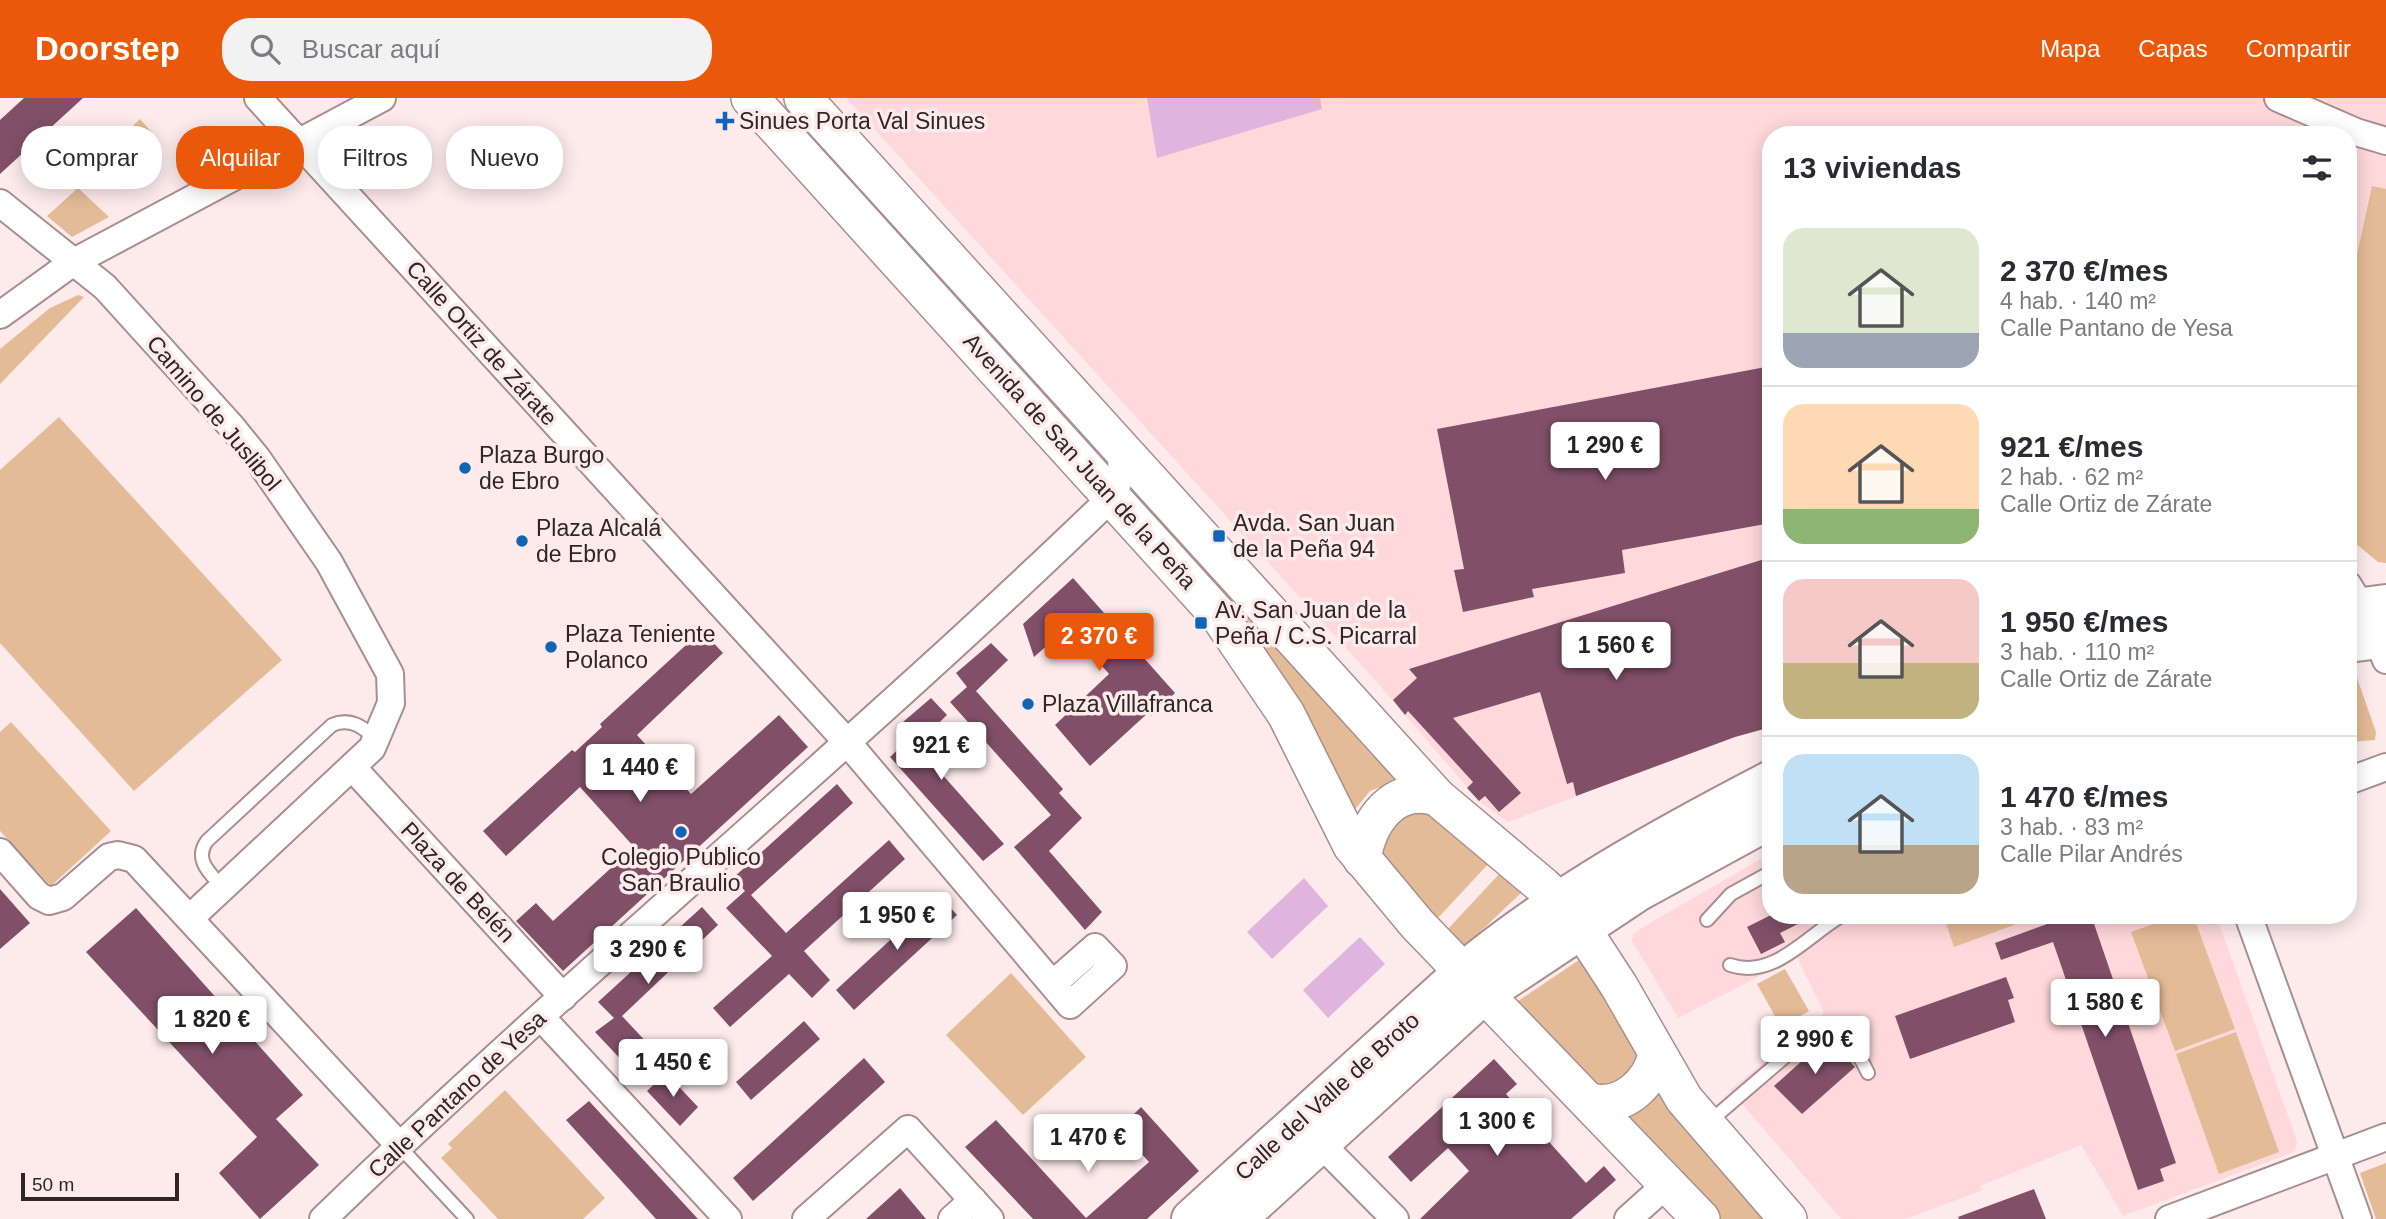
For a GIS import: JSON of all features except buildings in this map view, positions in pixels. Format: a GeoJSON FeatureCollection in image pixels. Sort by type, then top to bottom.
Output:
{"type":"FeatureCollection","features":[{"type":"Feature","properties":{"kind":"main road","name":"Avenida de San Juan de la Peña"},"geometry":{"type":"LineString","coordinates":[[750,98],[1189,580],[1241,644],[1286,714],[1352,846],[1362,859],[1473,984],[1701,1219]]}},
{"type":"Feature","properties":{"kind":"main road","name":"Avenida de San Juan de la Peña"},"geometry":{"type":"LineString","coordinates":[[803,98],[1437,797],[1570,914],[1704,1127],[1788,1219]]}},
{"type":"Feature","properties":{"kind":"main road"},"geometry":{"type":"LineString","coordinates":[[1473,984],[1690,822],[1762,785]]}},
{"type":"Feature","properties":{"kind":"main road"},"geometry":{"type":"LineString","coordinates":[[1362,859],[1365,836],[1373,821],[1387,806],[1413,794],[1437,797]]}},
{"type":"Feature","properties":{"kind":"main road"},"geometry":{"type":"LineString","coordinates":[[1570,914],[1703,854],[1762,824]]}},
{"type":"Feature","properties":{"kind":"main road","name":"Calle del Valle de Broto"},"geometry":{"type":"LineString","coordinates":[[1237,1219],[1319,1142],[1473,984]]}},
{"type":"Feature","properties":{"kind":"main road","name":"Calle del Valle de Broto"},"geometry":{"type":"LineString","coordinates":[[1191,1219],[1473,984]]}},
{"type":"Feature","properties":{"kind":"main road"},"geometry":{"type":"LineString","coordinates":[[1590,1102],[1608,1104],[1630,1095],[1651,1073],[1657,1054]]}},
{"type":"Feature","properties":{"kind":"street","name":"Calle Ortiz de Zárate"},"geometry":{"type":"LineString","coordinates":[[258,98],[284,126]]}},
{"type":"Feature","properties":{"kind":"street"},"geometry":{"type":"LineString","coordinates":[[304,139],[382,98]]}},
{"type":"Feature","properties":{"kind":"street"},"geometry":{"type":"LineString","coordinates":[[2278,98],[2342,126]]}},
{"type":"Feature","properties":{"kind":"street"},"geometry":{"type":"LineString","coordinates":[[2357,132],[2386,141]]}},
{"type":"Feature","properties":{"kind":"street","name":"Calle Ortiz de Zárate"},"geometry":{"type":"LineString","coordinates":[[304,147],[847,742],[1054,983]]}},
{"type":"Feature","properties":{"kind":"street"},"geometry":{"type":"LineString","coordinates":[[0,315],[72,263],[211,189]]}},
{"type":"Feature","properties":{"kind":"street","name":"Camino de Juslibol"},"geometry":{"type":"LineString","coordinates":[[0,202],[72,263],[105,287],[231,426],[257,458],[329,562],[390,674],[391,703],[377,741],[190,918]]}},
{"type":"Feature","properties":{"kind":"street"},"geometry":{"type":"LineString","coordinates":[[1113,496],[1122,472],[1120,447]]}},
{"type":"Feature","properties":{"kind":"street","name":"Calle Pantano de Yesa"},"geometry":{"type":"LineString","coordinates":[[323,1219],[399,1145],[847,742],[1113,496]]}},
{"type":"Feature","properties":{"kind":"street","name":"Plaza de Belén"},"geometry":{"type":"LineString","coordinates":[[352,767],[563,997]]}},
{"type":"Feature","properties":{"kind":"street"},"geometry":{"type":"LineString","coordinates":[[2357,778],[2386,767]]}},
{"type":"Feature","properties":{"kind":"street"},"geometry":{"type":"LineString","coordinates":[[0,852],[40,896],[55,901],[109,857],[126,856],[148,872],[399,1145]]}},
{"type":"Feature","properties":{"kind":"street"},"geometry":{"type":"LineString","coordinates":[[2251,924],[2358,1219]]}},
{"type":"Feature","properties":{"kind":"street"},"geometry":{"type":"LineString","coordinates":[[541,1017],[729,1219]]}},
{"type":"Feature","properties":{"kind":"street"},"geometry":{"type":"LineString","coordinates":[[806,1219],[908,1129],[982,1210],[952,1219]]}},
{"type":"Feature","properties":{"kind":"street"},"geometry":{"type":"LineString","coordinates":[[2169,1219],[2386,1137]]}},
{"type":"Feature","properties":{"kind":"street"},"geometry":{"type":"LineString","coordinates":[[1319,1142],[1395,1219]]}},
{"type":"Feature","properties":{"kind":"street"},"geometry":{"type":"LineString","coordinates":[[1628,1219],[1667,1184]]}},
{"type":"Feature","properties":{"kind":"lane"},"geometry":{"type":"LineString","coordinates":[[223,888],[203,863],[202,850],[207,841],[332,725],[346,721],[356,724],[377,741]]}},
{"type":"Feature","properties":{"kind":"lane"},"geometry":{"type":"LineString","coordinates":[[1707,920],[1731,894],[1762,877]]}},
{"type":"Feature","properties":{"kind":"lane"},"geometry":{"type":"LineString","coordinates":[[1730,965],[1763,967],[1796,950],[1826,924]]}},
{"type":"Feature","properties":{"kind":"lane"},"geometry":{"type":"LineString","coordinates":[[1704,1127],[1815,1031],[1828,1030],[1839,1035],[1856,1053],[1868,1073]]}},
{"type":"Feature","properties":{"kind":"lane"},"geometry":{"type":"LineString","coordinates":[[399,1145],[467,1219]]}},
{"type":"Feature","properties":{"kind":"shaded area"},"geometry":{"type":"Polygon","coordinates":[[[846,98],[2386,98],[2386,540],[2357,545],[2357,126],[1762,126],[1762,730],[1735,737],[1508,822],[1479,801],[1375,680],[846,98]]]}},
{"type":"Feature","properties":{"kind":"shaded area"},"geometry":{"type":"Polygon","coordinates":[[[1147,98],[1320,98],[1322,109],[1157,158],[1147,98]]]}},
{"type":"Feature","properties":{"kind":"shaded area"},"geometry":{"type":"Polygon","coordinates":[[[140,119],[146,126],[133,126],[140,119]]]}},
{"type":"Feature","properties":{"kind":"shaded area"},"geometry":{"type":"Polygon","coordinates":[[[2372,186],[2386,189],[2386,563],[2378,562],[2357,544],[2357,255],[2372,186]]]}},
{"type":"Feature","properties":{"kind":"shaded area"},"geometry":{"type":"Polygon","coordinates":[[[79,189],[109,217],[72,237],[47,216],[79,189]]]}},
{"type":"Feature","properties":{"kind":"shaded area"},"geometry":{"type":"Polygon","coordinates":[[[78,295],[84,297],[0,384],[0,349],[50,308],[78,295]]]}},
{"type":"Feature","properties":{"kind":"shaded area"},"geometry":{"type":"Polygon","coordinates":[[[59,417],[282,660],[134,791],[0,643],[0,470],[59,417]]]}},
{"type":"Feature","properties":{"kind":"shaded area"},"geometry":{"type":"Polygon","coordinates":[[[1138,475],[1408,776],[1370,791],[1352,813],[1127,496],[1138,475]]]}},
{"type":"Feature","properties":{"kind":"shaded area"},"geometry":{"type":"Polygon","coordinates":[[[2357,678],[2376,732],[2375,740],[2357,741],[2357,678]]]}},
{"type":"Feature","properties":{"kind":"shaded area"},"geometry":{"type":"Polygon","coordinates":[[[11,722],[111,831],[51,886],[0,831],[0,732],[11,722]]]}},
{"type":"Feature","properties":{"kind":"shaded area"},"geometry":{"type":"Polygon","coordinates":[[[1406,811],[1427,811],[1490,862],[1437,919],[1395,873],[1383,852],[1381,843],[1406,811]]]}},
{"type":"Feature","properties":{"kind":"shaded area"},"geometry":{"type":"Polygon","coordinates":[[[1762,858],[1762,924],[2219,924],[2297,1141],[2296,1148],[2294,1152],[2123,1216],[2081,1145],[1980,1186],[1983,1190],[1906,1219],[1841,1219],[1730,1090],[1824,1013],[1797,957],[1678,1018],[1632,941],[1633,934],[1762,858]]]}},
{"type":"Feature","properties":{"kind":"shaded area"},"geometry":{"type":"Polygon","coordinates":[[[1502,871],[1521,893],[1464,947],[1447,930],[1502,871]]]}},
{"type":"Feature","properties":{"kind":"shaded area"},"geometry":{"type":"Polygon","coordinates":[[[1304,878],[1328,906],[1272,959],[1247,932],[1304,878]]]}},
{"type":"Feature","properties":{"kind":"shaded area"},"geometry":{"type":"Polygon","coordinates":[[[1946,924],[2014,924],[2014,925],[1954,947],[1946,924]]]}},
{"type":"Feature","properties":{"kind":"shaded area"},"geometry":{"type":"Polygon","coordinates":[[[2153,924],[2196,924],[2235,1029],[2175,1051],[2131,932],[2153,924]]]}},
{"type":"Feature","properties":{"kind":"shaded area"},"geometry":{"type":"Polygon","coordinates":[[[1360,937],[1385,964],[1328,1018],[1303,990],[1360,937]]]}},
{"type":"Feature","properties":{"kind":"shaded area"},"geometry":{"type":"Polygon","coordinates":[[[1585,956],[1642,1050],[1630,1076],[1603,1091],[1509,1007],[1585,956]]]}},
{"type":"Feature","properties":{"kind":"shaded area"},"geometry":{"type":"Polygon","coordinates":[[[1785,969],[1809,1011],[1781,1027],[1757,984],[1785,969]]]}},
{"type":"Feature","properties":{"kind":"shaded area"},"geometry":{"type":"Polygon","coordinates":[[[1011,973],[1086,1057],[1023,1115],[946,1035],[1011,973]]]}},
{"type":"Feature","properties":{"kind":"shaded area"},"geometry":{"type":"Polygon","coordinates":[[[2236,1032],[2279,1152],[2219,1174],[2176,1054],[2236,1032]]]}},
{"type":"Feature","properties":{"kind":"shaded area"},"geometry":{"type":"Polygon","coordinates":[[[1658,1076],[1771,1219],[1716,1219],[1619,1114],[1658,1076]]]}},
{"type":"Feature","properties":{"kind":"shaded area"},"geometry":{"type":"Polygon","coordinates":[[[505,1090],[605,1198],[583,1219],[498,1219],[441,1158],[452,1148],[448,1144],[505,1090]]]}},
{"type":"Feature","properties":{"kind":"shaded area"},"geometry":{"type":"Polygon","coordinates":[[[2386,1163],[2386,1219],[2376,1219],[2360,1173],[2386,1163]]]}},
{"type":"Feature","properties":{"kind":"place","name":"Sinues Porta Val Sinues"},"geometry":{"type":"Point","coordinates":[725,121]}},
{"type":"Feature","properties":{"kind":"place","name":"Plaza Burgo de Ebro"},"geometry":{"type":"Point","coordinates":[465,468]}},
{"type":"Feature","properties":{"kind":"place","name":"Avda. San Juan de la Peña 94"},"geometry":{"type":"Point","coordinates":[1219,536]}},
{"type":"Feature","properties":{"kind":"place","name":"Plaza Alcalá de Ebro"},"geometry":{"type":"Point","coordinates":[522,541]}},
{"type":"Feature","properties":{"kind":"place","name":"Av. San Juan de la Peña / C.S. Picarral"},"geometry":{"type":"Point","coordinates":[1201,623]}},
{"type":"Feature","properties":{"kind":"place","name":"Plaza Teniente Polanco"},"geometry":{"type":"Point","coordinates":[551,647]}},
{"type":"Feature","properties":{"kind":"place","name":"Plaza Villafranca"},"geometry":{"type":"Point","coordinates":[1028,704]}},
{"type":"Feature","properties":{"kind":"place","name":"Colegio Publico San Braulio"},"geometry":{"type":"Point","coordinates":[681,832]}}]}
